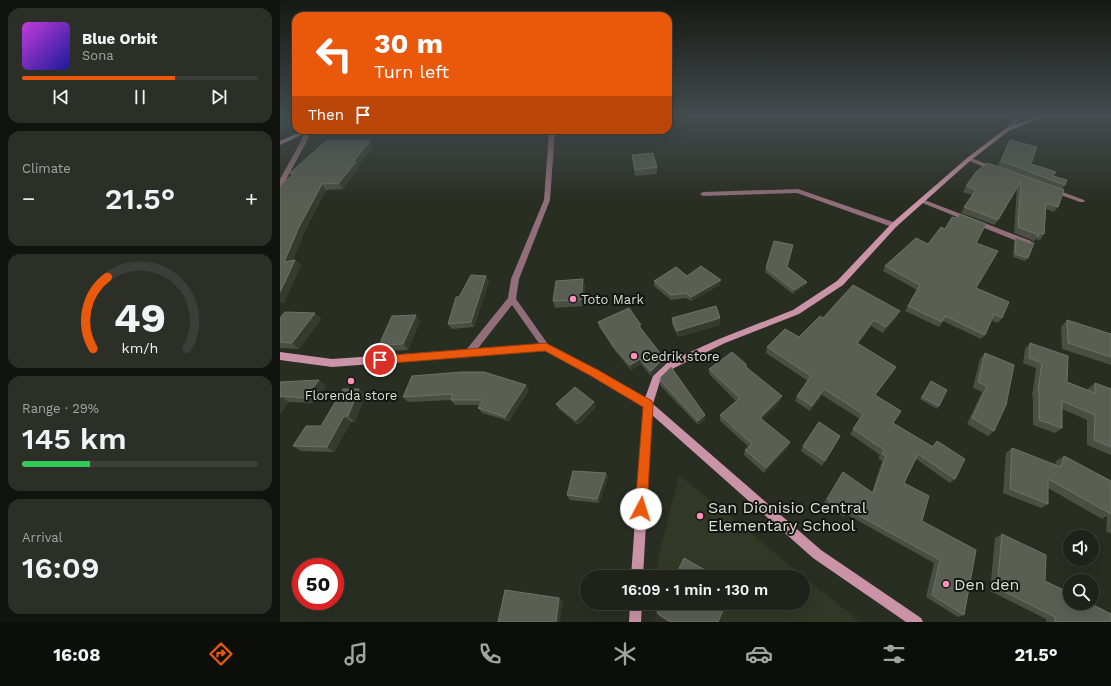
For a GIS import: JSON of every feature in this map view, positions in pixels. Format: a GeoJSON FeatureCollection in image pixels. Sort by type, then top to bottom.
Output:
{"type":"FeatureCollection","features":[{"type":"Feature","properties":{"kind":"street"},"geometry":{"type":"LineString","coordinates":[[280,185],[302,144]]}},
{"type":"Feature","properties":{"kind":"street"},"geometry":{"type":"LineString","coordinates":[[469,353],[512,299],[515,280],[547,200],[551,144]]}},
{"type":"Feature","properties":{"kind":"street"},"geometry":{"type":"LineString","coordinates":[[637,570],[648,405],[656,380],[671,365],[722,341],[796,312],[840,284],[894,225],[969,159],[989,144]]}},
{"type":"Feature","properties":{"kind":"street"},"geometry":{"type":"LineString","coordinates":[[969,159],[1002,172]]}},
{"type":"Feature","properties":{"kind":"street"},"geometry":{"type":"LineString","coordinates":[[1042,187],[1082,200]]}},
{"type":"Feature","properties":{"kind":"street"},"geometry":{"type":"LineString","coordinates":[[703,194],[798,191],[894,225]]}},
{"type":"Feature","properties":{"kind":"street"},"geometry":{"type":"LineString","coordinates":[[922,201],[1029,243]]}},
{"type":"Feature","properties":{"kind":"street"},"geometry":{"type":"LineString","coordinates":[[512,299],[546,347],[595,373],[648,405],[817,554],[917,622]]}},
{"type":"Feature","properties":{"kind":"street"},"geometry":{"type":"LineString","coordinates":[[280,356],[332,363],[546,347]]}},
{"type":"Feature","properties":{"kind":"street"},"geometry":{"type":"LineString","coordinates":[[635,622],[636,610]]}},
{"type":"Feature","properties":{"kind":"shaded area","name":"San Dionisio Central Elementary School"},"geometry":{"type":"Polygon","coordinates":[[[679,475],[796,570],[657,570],[658,558],[679,475]]]}},
{"type":"Feature","properties":{"kind":"shaded area","name":"San Dionisio Central Elementary School"},"geometry":{"type":"Polygon","coordinates":[[[810,581],[860,622],[655,622],[656,610],[810,610],[810,581]]]}},
{"type":"Feature","properties":{"kind":"building"},"geometry":{"type":"Polygon","coordinates":[[[323,144],[368,144],[353,162],[356,162],[339,183],[322,184],[299,227],[284,262],[295,260],[280,292],[280,189],[282,184],[293,174],[290,173],[323,144]]]}},
{"type":"Feature","properties":{"kind":"building"},"geometry":{"type":"Polygon","coordinates":[[[1008,144],[1026,144],[1037,147],[1031,164],[1056,172],[1053,176],[1067,180],[1065,185],[1001,161],[1008,144]]]}},
{"type":"Feature","properties":{"kind":"building"},"geometry":{"type":"Polygon","coordinates":[[[653,153],[657,167],[635,170],[632,155],[653,153]]]}},
{"type":"Feature","properties":{"kind":"building"},"geometry":{"type":"Polygon","coordinates":[[[987,163],[1064,190],[1058,207],[1046,203],[1044,234],[1039,233],[1038,237],[1036,234],[1018,227],[1021,181],[998,220],[964,207],[976,190],[966,186],[976,172],[987,163]]]}},
{"type":"Feature","properties":{"kind":"building"},"geometry":{"type":"Polygon","coordinates":[[[960,214],[986,224],[976,243],[998,251],[976,288],[1009,302],[1002,318],[994,314],[985,335],[945,316],[942,322],[908,306],[920,285],[885,266],[916,238],[928,244],[941,227],[945,229],[952,217],[957,218],[960,214]]]}},
{"type":"Feature","properties":{"kind":"building"},"geometry":{"type":"Polygon","coordinates":[[[1016,238],[1029,243],[1034,243],[1028,258],[1015,254],[1016,238]]]}},
{"type":"Feature","properties":{"kind":"building"},"geometry":{"type":"Polygon","coordinates":[[[774,241],[793,245],[787,267],[807,282],[794,290],[766,268],[774,241]]]}},
{"type":"Feature","properties":{"kind":"building"},"geometry":{"type":"Polygon","coordinates":[[[701,266],[721,280],[691,297],[686,293],[671,295],[654,281],[676,267],[687,276],[701,266]]]}},
{"type":"Feature","properties":{"kind":"building"},"geometry":{"type":"Polygon","coordinates":[[[471,275],[486,276],[471,322],[448,324],[456,297],[459,297],[471,275]]]}},
{"type":"Feature","properties":{"kind":"building"},"geometry":{"type":"Polygon","coordinates":[[[583,279],[581,300],[553,301],[556,281],[583,279]]]}},
{"type":"Feature","properties":{"kind":"building"},"geometry":{"type":"Polygon","coordinates":[[[853,285],[900,311],[886,327],[874,320],[857,343],[896,367],[875,395],[901,411],[893,423],[933,447],[937,441],[965,459],[955,479],[918,454],[904,483],[929,496],[922,521],[976,550],[964,615],[932,595],[940,560],[849,510],[847,513],[827,499],[843,472],[873,493],[886,456],[882,454],[884,450],[853,429],[863,414],[824,389],[812,406],[797,396],[811,376],[767,347],[785,329],[799,337],[820,316],[823,318],[853,285]]]}},
{"type":"Feature","properties":{"kind":"building"},"geometry":{"type":"Polygon","coordinates":[[[716,306],[720,318],[677,331],[672,318],[716,306]]]}},
{"type":"Feature","properties":{"kind":"building"},"geometry":{"type":"Polygon","coordinates":[[[629,308],[641,325],[639,326],[664,358],[651,371],[640,359],[630,365],[614,347],[598,322],[629,308]]]}},
{"type":"Feature","properties":{"kind":"building"},"geometry":{"type":"Polygon","coordinates":[[[285,312],[315,313],[292,343],[280,342],[280,318],[285,312]]]}},
{"type":"Feature","properties":{"kind":"building"},"geometry":{"type":"Polygon","coordinates":[[[416,315],[403,344],[379,345],[392,316],[416,315]]]}},
{"type":"Feature","properties":{"kind":"building"},"geometry":{"type":"Polygon","coordinates":[[[1067,320],[1111,334],[1111,357],[1068,343],[1067,320]]]}},
{"type":"Feature","properties":{"kind":"building"},"geometry":{"type":"Polygon","coordinates":[[[1030,343],[1068,356],[1067,382],[1095,393],[1095,383],[1111,389],[1111,447],[1094,440],[1095,415],[1062,401],[1062,428],[1039,420],[1038,391],[1042,363],[1029,358],[1030,343]]]}},
{"type":"Feature","properties":{"kind":"building"},"geometry":{"type":"Polygon","coordinates":[[[732,352],[746,364],[746,367],[782,396],[760,418],[790,442],[766,468],[745,450],[752,444],[720,415],[740,398],[709,369],[732,352]]]}},
{"type":"Feature","properties":{"kind":"building"},"geometry":{"type":"Polygon","coordinates":[[[985,353],[1014,365],[1006,405],[994,431],[972,418],[987,386],[978,382],[985,353]]]}},
{"type":"Feature","properties":{"kind":"building"},"geometry":{"type":"Polygon","coordinates":[[[671,367],[705,415],[698,421],[660,380],[671,367]]]}},
{"type":"Feature","properties":{"kind":"building"},"geometry":{"type":"Polygon","coordinates":[[[462,372],[484,372],[526,385],[505,417],[478,408],[483,400],[451,400],[453,394],[403,397],[412,376],[462,372]]]}},
{"type":"Feature","properties":{"kind":"building"},"geometry":{"type":"Polygon","coordinates":[[[319,380],[305,398],[281,396],[280,398],[280,382],[319,380]]]}},
{"type":"Feature","properties":{"kind":"building"},"geometry":{"type":"Polygon","coordinates":[[[931,381],[947,390],[939,406],[922,397],[931,381]]]}},
{"type":"Feature","properties":{"kind":"building"},"geometry":{"type":"Polygon","coordinates":[[[575,387],[594,402],[576,420],[556,404],[575,387]]]}},
{"type":"Feature","properties":{"kind":"building"},"geometry":{"type":"Polygon","coordinates":[[[343,389],[359,389],[348,416],[344,416],[327,447],[293,446],[306,426],[321,426],[343,389]]]}},
{"type":"Feature","properties":{"kind":"building"},"geometry":{"type":"Polygon","coordinates":[[[819,422],[840,436],[825,461],[803,446],[819,422]]]}},
{"type":"Feature","properties":{"kind":"building"},"geometry":{"type":"Polygon","coordinates":[[[1012,448],[1061,467],[1064,456],[1111,481],[1111,514],[1048,479],[1048,504],[1010,489],[1012,448]]]}},
{"type":"Feature","properties":{"kind":"building"},"geometry":{"type":"Polygon","coordinates":[[[573,471],[606,473],[597,499],[567,495],[573,471]]]}},
{"type":"Feature","properties":{"kind":"building"},"geometry":{"type":"Polygon","coordinates":[[[1002,534],[1046,555],[1045,581],[1063,590],[1063,610],[1099,610],[1099,608],[1111,614],[1111,622],[1055,622],[1055,617],[997,588],[1002,534]]]}},
{"type":"Feature","properties":{"kind":"building"},"geometry":{"type":"Polygon","coordinates":[[[684,558],[705,570],[678,570],[684,558]]]}},
{"type":"Feature","properties":{"kind":"building"},"geometry":{"type":"Polygon","coordinates":[[[505,590],[559,598],[556,622],[498,622],[505,590]]]}},
{"type":"Feature","properties":{"kind":"building"},"geometry":{"type":"Polygon","coordinates":[[[658,610],[723,610],[718,622],[671,622],[657,613],[658,610]]]}},
{"type":"Feature","properties":{"kind":"place","name":"Toto Mark"},"geometry":{"type":"Point","coordinates":[573,299]}},
{"type":"Feature","properties":{"kind":"place","name":"Cedrik store"},"geometry":{"type":"Point","coordinates":[634,356]}},
{"type":"Feature","properties":{"kind":"place","name":"Florenda store"},"geometry":{"type":"Point","coordinates":[351,381]}},
{"type":"Feature","properties":{"kind":"place","name":"San Dionisio Central Elementary School"},"geometry":{"type":"Point","coordinates":[700,516]}},
{"type":"Feature","properties":{"kind":"place","name":"Den den"},"geometry":{"type":"Point","coordinates":[946,584]}},
{"type":"Feature","properties":{"kind":"route"},"geometry":{"type":"LineString","coordinates":[[380,360],[546,347],[595,373],[648,405],[641,509]]}}]}
